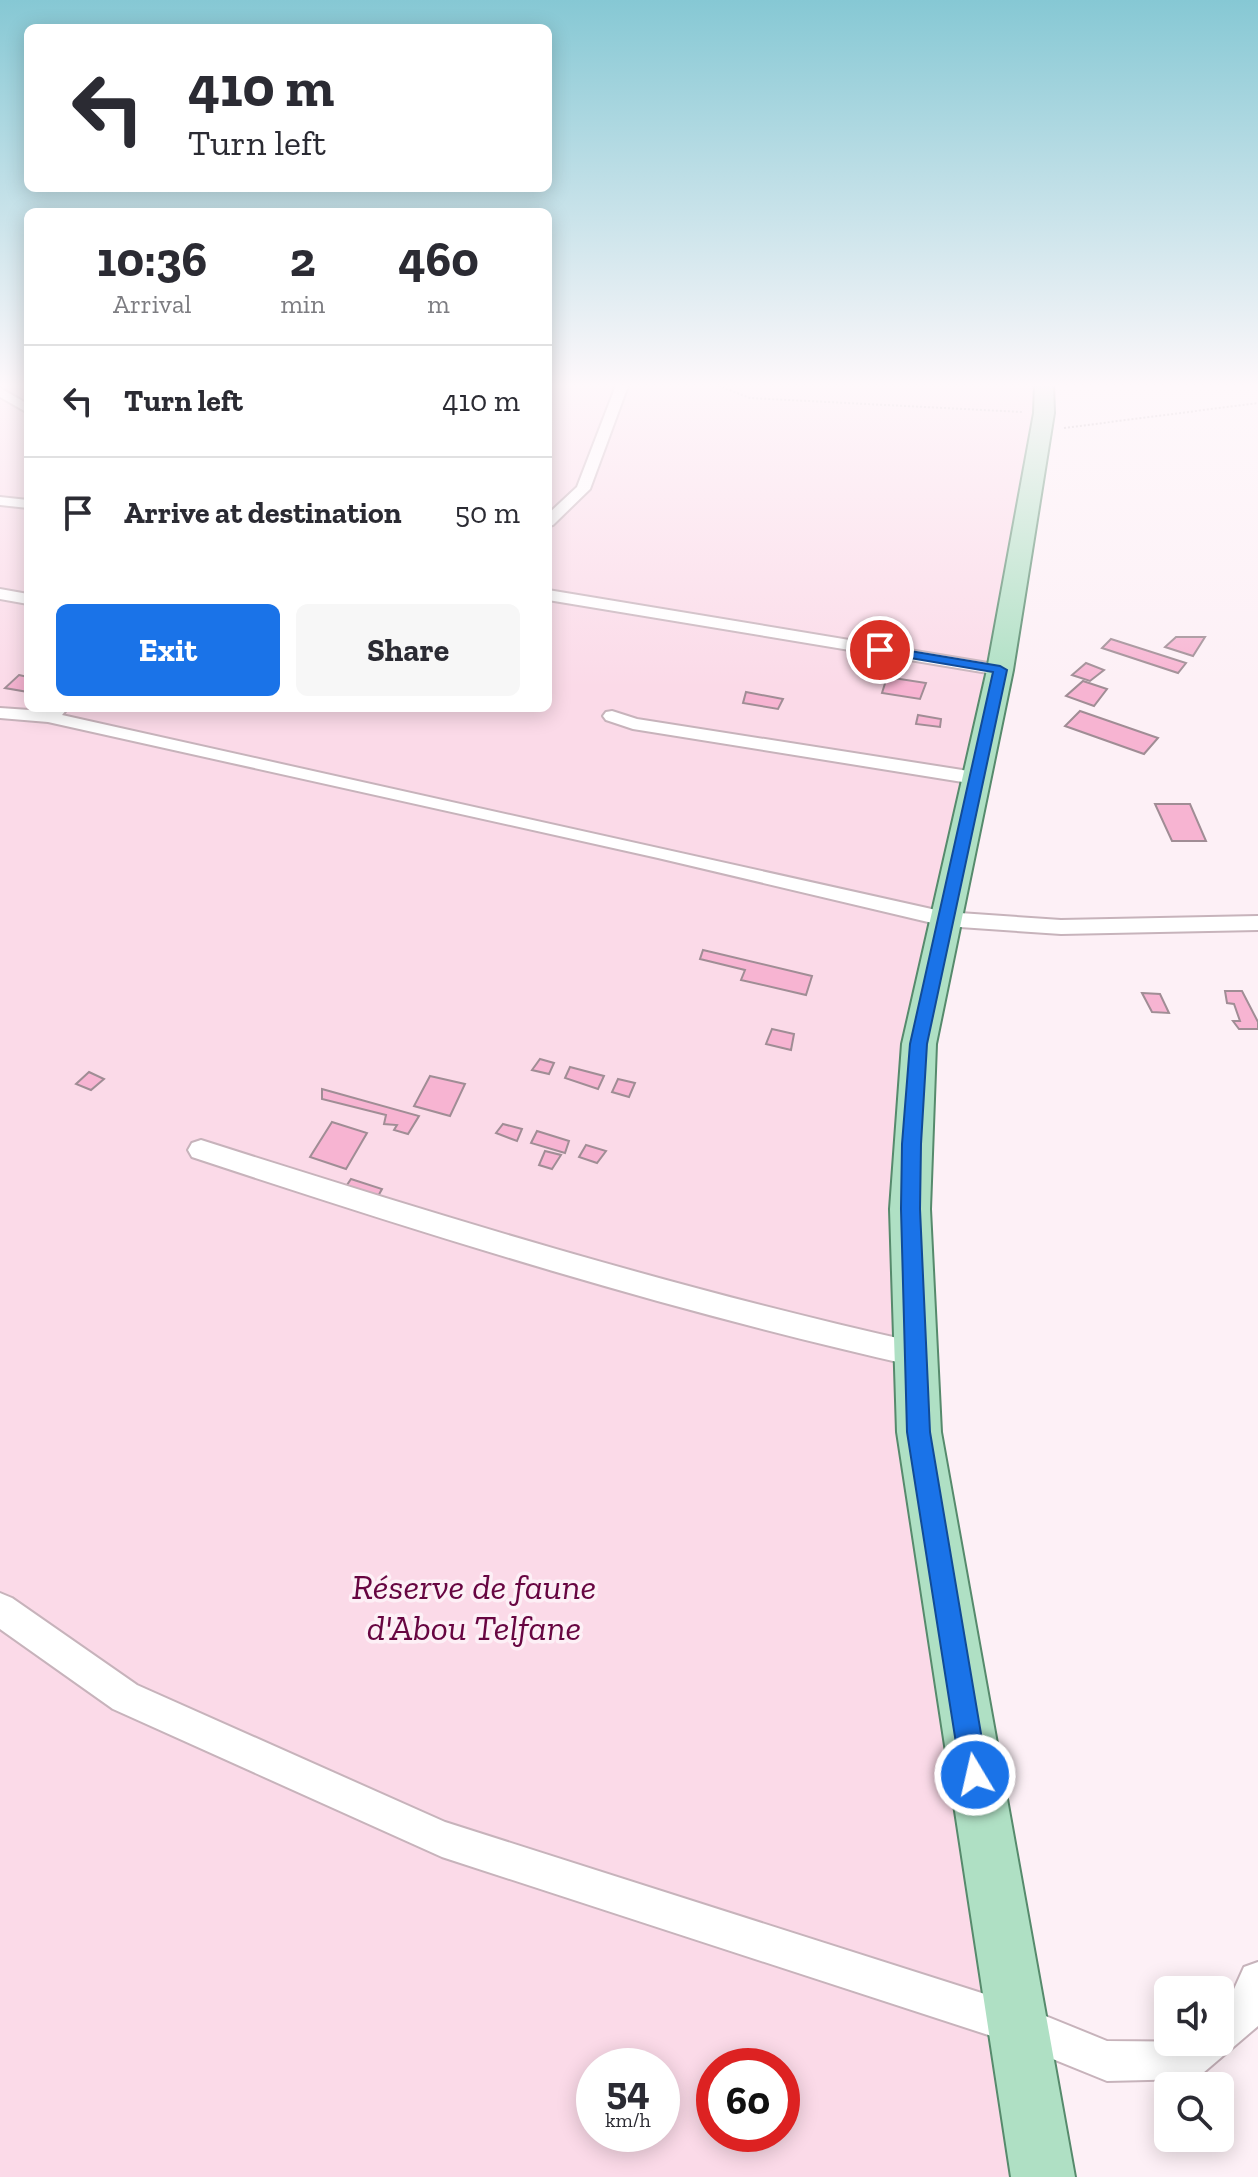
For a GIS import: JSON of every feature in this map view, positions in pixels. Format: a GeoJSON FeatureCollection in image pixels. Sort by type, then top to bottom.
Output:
{"type":"FeatureCollection","features":[{"type":"Feature","properties":{"kind":"main road"},"geometry":{"type":"LineString","coordinates":[[1031,485],[1000,670],[919,1044],[910,1209],[919,1432],[1043,2177]]}},
{"type":"Feature","properties":{"kind":"street"},"geometry":{"type":"LineString","coordinates":[[552,518],[585,485]]}},
{"type":"Feature","properties":{"kind":"street"},"geometry":{"type":"LineString","coordinates":[[0,501],[24,504]]}},
{"type":"Feature","properties":{"kind":"street"},"geometry":{"type":"LineString","coordinates":[[0,594],[24,598]]}},
{"type":"Feature","properties":{"kind":"street"},"geometry":{"type":"LineString","coordinates":[[552,596],[1000,670]]}},
{"type":"Feature","properties":{"kind":"street"},"geometry":{"type":"LineString","coordinates":[[0,713],[53,712],[945,919],[1061,927],[1258,923]]}},
{"type":"Feature","properties":{"kind":"street"},"geometry":{"type":"LineString","coordinates":[[612,716],[633,724],[975,778]]}},
{"type":"Feature","properties":{"kind":"street"},"geometry":{"type":"LineString","coordinates":[[201,1150],[454,1233],[589,1273],[778,1323],[915,1354]]}},
{"type":"Feature","properties":{"kind":"street"},"geometry":{"type":"LineString","coordinates":[[0,1609],[125,1697],[442,1839],[1016,2024],[1107,2061],[1189,2059],[1193,2056]]}},
{"type":"Feature","properties":{"kind":"street"},"geometry":{"type":"LineString","coordinates":[[1234,2021],[1244,2012],[1258,1981]]}},
{"type":"Feature","properties":{"kind":"green space","name":"Réserve de faune d'Abou Telfane"},"geometry":{"type":"Polygon","coordinates":[[[0,485],[24,485],[24,712],[552,712],[552,485],[1026,485],[975,778],[910,1209],[1043,2177],[0,2177],[0,485]]]}},
{"type":"Feature","properties":{"kind":"building"},"geometry":{"type":"Polygon","coordinates":[[[1176,637],[1205,637],[1193,656],[1165,647],[1176,637]]]}},
{"type":"Feature","properties":{"kind":"building"},"geometry":{"type":"Polygon","coordinates":[[[1111,639],[1186,663],[1178,673],[1102,648],[1111,639]]]}},
{"type":"Feature","properties":{"kind":"building"},"geometry":{"type":"Polygon","coordinates":[[[1086,663],[1104,670],[1090,681],[1072,675],[1086,663]]]}},
{"type":"Feature","properties":{"kind":"building"},"geometry":{"type":"Polygon","coordinates":[[[19,675],[24,676],[24,691],[5,688],[19,675]]]}},
{"type":"Feature","properties":{"kind":"building"},"geometry":{"type":"Polygon","coordinates":[[[887,677],[926,683],[920,699],[882,693],[887,677]]]}},
{"type":"Feature","properties":{"kind":"building"},"geometry":{"type":"Polygon","coordinates":[[[1083,681],[1107,689],[1094,706],[1066,696],[1083,681]]]}},
{"type":"Feature","properties":{"kind":"building"},"geometry":{"type":"Polygon","coordinates":[[[746,692],[783,699],[778,709],[743,703],[746,692]]]}},
{"type":"Feature","properties":{"kind":"building"},"geometry":{"type":"Polygon","coordinates":[[[1080,711],[1158,738],[1144,754],[1065,726],[1080,711]]]}},
{"type":"Feature","properties":{"kind":"building"},"geometry":{"type":"Polygon","coordinates":[[[918,715],[941,719],[940,727],[916,724],[918,715]]]}},
{"type":"Feature","properties":{"kind":"building"},"geometry":{"type":"Polygon","coordinates":[[[1155,804],[1190,804],[1206,841],[1172,841],[1155,804]]]}},
{"type":"Feature","properties":{"kind":"building"},"geometry":{"type":"Polygon","coordinates":[[[703,950],[812,976],[806,995],[741,980],[745,970],[700,959],[703,950]]]}},
{"type":"Feature","properties":{"kind":"building"},"geometry":{"type":"Polygon","coordinates":[[[1225,991],[1242,991],[1258,1022],[1258,1029],[1239,1029],[1233,1021],[1240,1021],[1234,1004],[1227,1003],[1225,991]]]}},
{"type":"Feature","properties":{"kind":"building"},"geometry":{"type":"Polygon","coordinates":[[[1142,993],[1160,994],[1169,1013],[1152,1012],[1142,993]]]}},
{"type":"Feature","properties":{"kind":"building"},"geometry":{"type":"Polygon","coordinates":[[[772,1029],[794,1034],[791,1050],[766,1044],[772,1029]]]}},
{"type":"Feature","properties":{"kind":"building"},"geometry":{"type":"Polygon","coordinates":[[[540,1059],[554,1063],[549,1074],[532,1070],[540,1059]]]}},
{"type":"Feature","properties":{"kind":"building"},"geometry":{"type":"Polygon","coordinates":[[[570,1067],[604,1076],[598,1089],[565,1078],[570,1067]]]}},
{"type":"Feature","properties":{"kind":"building"},"geometry":{"type":"Polygon","coordinates":[[[89,1072],[104,1079],[91,1090],[76,1084],[89,1072]]]}},
{"type":"Feature","properties":{"kind":"building"},"geometry":{"type":"Polygon","coordinates":[[[430,1076],[465,1084],[450,1116],[414,1106],[430,1076]]]}},
{"type":"Feature","properties":{"kind":"building"},"geometry":{"type":"Polygon","coordinates":[[[618,1079],[635,1083],[629,1097],[612,1092],[618,1079]]]}},
{"type":"Feature","properties":{"kind":"building"},"geometry":{"type":"Polygon","coordinates":[[[322,1089],[419,1116],[408,1134],[394,1130],[397,1125],[384,1124],[386,1115],[322,1099],[322,1089]]]}},
{"type":"Feature","properties":{"kind":"building"},"geometry":{"type":"Polygon","coordinates":[[[332,1122],[367,1133],[346,1169],[310,1157],[332,1122]]]}},
{"type":"Feature","properties":{"kind":"building"},"geometry":{"type":"Polygon","coordinates":[[[503,1124],[522,1129],[517,1141],[496,1133],[503,1124]]]}},
{"type":"Feature","properties":{"kind":"building"},"geometry":{"type":"Polygon","coordinates":[[[537,1131],[569,1141],[565,1153],[531,1143],[537,1131]]]}},
{"type":"Feature","properties":{"kind":"building"},"geometry":{"type":"Polygon","coordinates":[[[586,1145],[606,1151],[597,1163],[579,1157],[586,1145]]]}},
{"type":"Feature","properties":{"kind":"building"},"geometry":{"type":"Polygon","coordinates":[[[545,1151],[561,1155],[552,1169],[539,1165],[545,1151]]]}},
{"type":"Feature","properties":{"kind":"building"},"geometry":{"type":"Polygon","coordinates":[[[351,1179],[382,1189],[377,1198],[345,1188],[351,1179]]]}},
{"type":"Feature","properties":{"kind":"route"},"geometry":{"type":"LineString","coordinates":[[880,650],[1000,670],[919,1044],[910,1209],[919,1432],[975,1775]]}}]}
